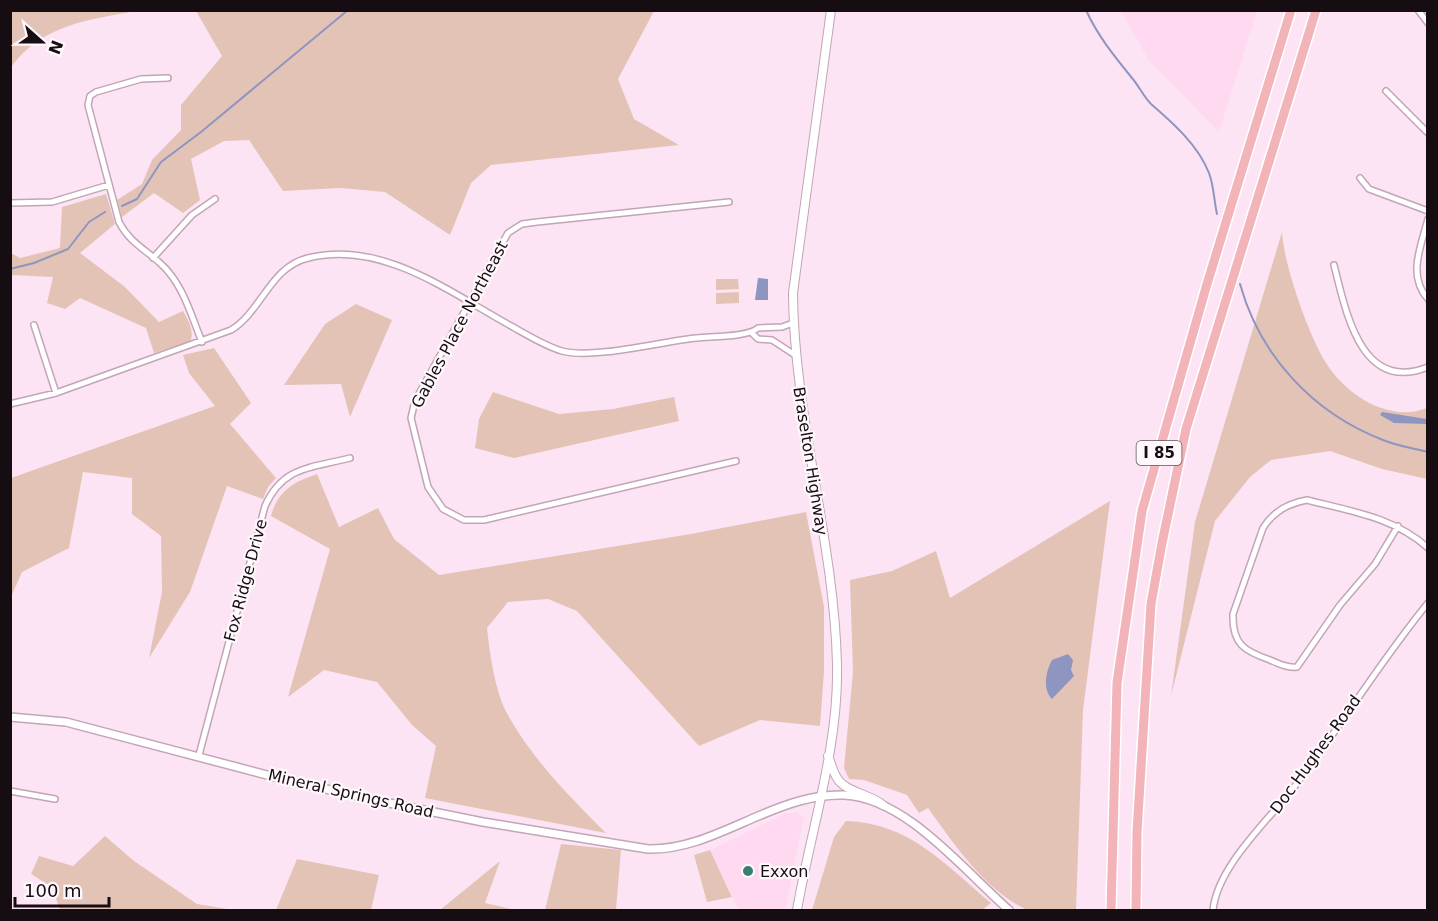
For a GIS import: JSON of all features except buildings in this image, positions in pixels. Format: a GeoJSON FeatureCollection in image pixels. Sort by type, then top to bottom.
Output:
{"type":"FeatureCollection","features":[{"type":"Feature","properties":{"kind":"highway","name":"I 85"},"geometry":{"type":"LineString","coordinates":[[1111,910],[1117,683],[1142,511],[1207,284],[1291,10]]}},
{"type":"Feature","properties":{"kind":"highway","name":"I 85"},"geometry":{"type":"LineString","coordinates":[[1136,910],[1137,832],[1151,604],[1162,543],[1186,429],[1316,10]]}},
{"type":"Feature","properties":{"kind":"main road","name":"Braselton Highway"},"geometry":{"type":"LineString","coordinates":[[797,910],[828,756],[837,667],[835,606],[802,414],[793,324],[793,293],[798,239],[831,10]]}},
{"type":"Feature","properties":{"kind":"main road"},"geometry":{"type":"LineString","coordinates":[[828,756],[835,777],[842,785],[874,798],[883,805]]}},
{"type":"Feature","properties":{"kind":"street"},"geometry":{"type":"LineString","coordinates":[[1418,10],[1428,23]]}},
{"type":"Feature","properties":{"kind":"street"},"geometry":{"type":"LineString","coordinates":[[168,78],[141,79],[96,92],[90,96],[88,105],[119,222],[125,234],[174,278],[202,342]]}},
{"type":"Feature","properties":{"kind":"street"},"geometry":{"type":"LineString","coordinates":[[1386,91],[1428,133]]}},
{"type":"Feature","properties":{"kind":"street"},"geometry":{"type":"LineString","coordinates":[[1360,178],[1369,189],[1428,211]]}},
{"type":"Feature","properties":{"kind":"street"},"geometry":{"type":"LineString","coordinates":[[10,203],[52,202],[109,185]]}},
{"type":"Feature","properties":{"kind":"street"},"geometry":{"type":"LineString","coordinates":[[153,258],[192,215],[215,199]]}},
{"type":"Feature","properties":{"kind":"street","name":"Gables Place Northeast"},"geometry":{"type":"LineString","coordinates":[[729,202],[522,225],[507,233],[415,401],[411,418],[428,487],[442,509],[464,520],[484,520],[736,462]]}},
{"type":"Feature","properties":{"kind":"street"},"geometry":{"type":"LineString","coordinates":[[1428,219],[1415,266],[1418,285],[1428,299]]}},
{"type":"Feature","properties":{"kind":"street"},"geometry":{"type":"LineString","coordinates":[[10,404],[56,393],[202,342],[240,325],[283,270],[294,262],[334,254],[382,260],[422,277],[522,333],[565,352],[594,353],[715,335],[752,333],[759,328],[793,324]]}},
{"type":"Feature","properties":{"kind":"street"},"geometry":{"type":"LineString","coordinates":[[1334,265],[1347,318],[1368,355],[1379,366],[1394,373],[1410,374],[1428,367]]}},
{"type":"Feature","properties":{"kind":"street"},"geometry":{"type":"LineString","coordinates":[[34,325],[56,393]]}},
{"type":"Feature","properties":{"kind":"street"},"geometry":{"type":"LineString","coordinates":[[752,333],[758,339],[772,340],[795,355]]}},
{"type":"Feature","properties":{"kind":"street","name":"Fox Ridge Drive"},"geometry":{"type":"LineString","coordinates":[[199,755],[265,506],[272,489],[287,475],[350,458]]}},
{"type":"Feature","properties":{"kind":"street"},"geometry":{"type":"LineString","coordinates":[[1398,526],[1380,557],[1340,605],[1297,667],[1290,668],[1253,654],[1237,640],[1232,628],[1233,614],[1263,528],[1277,512],[1295,502],[1307,500],[1398,526],[1412,534],[1428,548]]}},
{"type":"Feature","properties":{"kind":"street","name":"Doc Hughes Road"},"geometry":{"type":"LineString","coordinates":[[1214,910],[1215,898],[1226,873],[1302,778],[1384,658],[1428,603]]}},
{"type":"Feature","properties":{"kind":"street","name":"Mineral Springs Road"},"geometry":{"type":"LineString","coordinates":[[10,717],[66,722],[199,755],[286,780],[483,822],[648,849],[694,843],[784,805],[821,797],[845,795],[883,805],[924,832],[1009,910]]}},
{"type":"Feature","properties":{"kind":"street"},"geometry":{"type":"LineString","coordinates":[[10,791],[55,799]]}},
{"type":"Feature","properties":{"kind":"shaded area"},"geometry":{"type":"Polygon","coordinates":[[[10,11],[135,11],[67,26],[37,41],[12,66],[10,11]]]}},
{"type":"Feature","properties":{"kind":"shaded area"},"geometry":{"type":"Polygon","coordinates":[[[196,11],[654,11],[618,79],[634,119],[679,145],[491,165],[471,183],[450,235],[385,192],[340,188],[283,191],[249,140],[224,141],[191,159],[200,200],[183,213],[154,193],[122,217],[117,200],[142,184],[152,160],[181,130],[181,105],[222,56],[196,11]]]}},
{"type":"Feature","properties":{"kind":"shaded area"},"geometry":{"type":"Polygon","coordinates":[[[1120,11],[1257,11],[1219,132],[1150,62],[1120,11]]]}},
{"type":"Feature","properties":{"kind":"shaded area"},"geometry":{"type":"Polygon","coordinates":[[[106,194],[115,224],[80,253],[125,287],[159,322],[183,311],[191,330],[190,342],[154,353],[146,328],[80,298],[65,309],[47,303],[53,277],[11,275],[11,253],[20,258],[60,248],[62,207],[106,194]]]}},
{"type":"Feature","properties":{"kind":"shaded area"},"geometry":{"type":"Polygon","coordinates":[[[1282,232],[1287,262],[1305,318],[1319,350],[1335,375],[1357,395],[1384,409],[1413,412],[1427,408],[1427,479],[1382,469],[1330,451],[1271,460],[1250,477],[1215,521],[1171,696],[1195,522],[1282,232]]]}},
{"type":"Feature","properties":{"kind":"shaded area"},"geometry":{"type":"Polygon","coordinates":[[[716,279],[738,279],[739,289],[716,290],[716,279]]]}},
{"type":"Feature","properties":{"kind":"shaded area"},"geometry":{"type":"Polygon","coordinates":[[[739,292],[739,303],[716,304],[716,293],[739,292]]]}},
{"type":"Feature","properties":{"kind":"shaded area"},"geometry":{"type":"Polygon","coordinates":[[[356,304],[392,320],[350,417],[341,384],[284,385],[325,324],[356,304]]]}},
{"type":"Feature","properties":{"kind":"shaded area"},"geometry":{"type":"Polygon","coordinates":[[[214,348],[251,403],[230,424],[276,478],[268,487],[263,499],[227,486],[190,592],[149,658],[162,592],[161,536],[132,514],[132,478],[83,472],[69,548],[22,572],[11,597],[11,478],[215,406],[189,373],[183,355],[214,348]]]}},
{"type":"Feature","properties":{"kind":"shaded area"},"geometry":{"type":"Polygon","coordinates":[[[493,392],[559,414],[613,409],[674,397],[679,421],[514,458],[475,448],[479,419],[493,392]]]}},
{"type":"Feature","properties":{"kind":"shaded area"},"geometry":{"type":"Polygon","coordinates":[[[317,474],[339,527],[378,508],[394,539],[439,575],[691,534],[806,512],[824,607],[824,671],[820,726],[760,720],[699,746],[577,611],[548,599],[508,602],[487,628],[494,674],[504,707],[541,764],[606,833],[425,798],[436,746],[412,725],[377,682],[324,670],[288,697],[330,549],[271,516],[278,500],[288,488],[317,474]]]}},
{"type":"Feature","properties":{"kind":"shaded area"},"geometry":{"type":"Polygon","coordinates":[[[1110,501],[1083,710],[1076,910],[1030,911],[1010,900],[983,878],[959,851],[928,808],[919,813],[907,795],[864,780],[849,779],[844,768],[853,672],[850,580],[892,571],[936,551],[950,598],[1110,501]]]}},
{"type":"Feature","properties":{"kind":"shaded area"},"geometry":{"type":"Polygon","coordinates":[[[786,813],[798,813],[804,817],[785,910],[738,909],[710,850],[786,813]]]}},
{"type":"Feature","properties":{"kind":"shaded area"},"geometry":{"type":"Polygon","coordinates":[[[846,821],[869,823],[908,838],[941,860],[991,903],[982,910],[812,910],[834,837],[846,821]]]}},
{"type":"Feature","properties":{"kind":"shaded area"},"geometry":{"type":"Polygon","coordinates":[[[105,836],[134,861],[197,904],[233,910],[60,910],[52,887],[31,874],[39,856],[73,866],[105,836]]]}},
{"type":"Feature","properties":{"kind":"shaded area"},"geometry":{"type":"Polygon","coordinates":[[[561,844],[621,850],[616,909],[545,910],[561,844]]]}},
{"type":"Feature","properties":{"kind":"shaded area"},"geometry":{"type":"Polygon","coordinates":[[[710,850],[732,897],[707,902],[694,855],[710,850]]]}},
{"type":"Feature","properties":{"kind":"shaded area"},"geometry":{"type":"Polygon","coordinates":[[[297,859],[379,875],[371,910],[276,910],[297,859]]]}},
{"type":"Feature","properties":{"kind":"shaded area"},"geometry":{"type":"Polygon","coordinates":[[[500,861],[485,903],[515,910],[440,910],[500,861]]]}},
{"type":"Feature","properties":{"kind":"water"},"geometry":{"type":"Polygon","coordinates":[[[758,278],[768,279],[768,300],[755,300],[758,278]]]}},
{"type":"Feature","properties":{"kind":"water"},"geometry":{"type":"Polygon","coordinates":[[[1382,412],[1427,419],[1427,424],[1394,423],[1380,415],[1382,412]]]}},
{"type":"Feature","properties":{"kind":"water"},"geometry":{"type":"Polygon","coordinates":[[[1068,654],[1073,660],[1071,670],[1074,676],[1052,699],[1046,685],[1048,669],[1052,660],[1068,654]]]}},
{"type":"Feature","properties":{"kind":"waterway"},"geometry":{"type":"LineString","coordinates":[[122,206],[137,199],[161,162],[201,132],[348,10]]}},
{"type":"Feature","properties":{"kind":"waterway"},"geometry":{"type":"LineString","coordinates":[[1086,10],[1101,37],[1148,101],[1176,127],[1198,153],[1211,178],[1217,214]]}},
{"type":"Feature","properties":{"kind":"waterway"},"geometry":{"type":"LineString","coordinates":[[10,269],[34,263],[68,249],[89,222],[105,212]]}},
{"type":"Feature","properties":{"kind":"waterway"},"geometry":{"type":"LineString","coordinates":[[1240,284],[1261,335],[1276,358],[1312,398],[1358,428],[1388,442],[1428,452]]}},
{"type":"Feature","properties":{"kind":"place","name":"Exxon"},"geometry":{"type":"Point","coordinates":[748,871]}}]}
